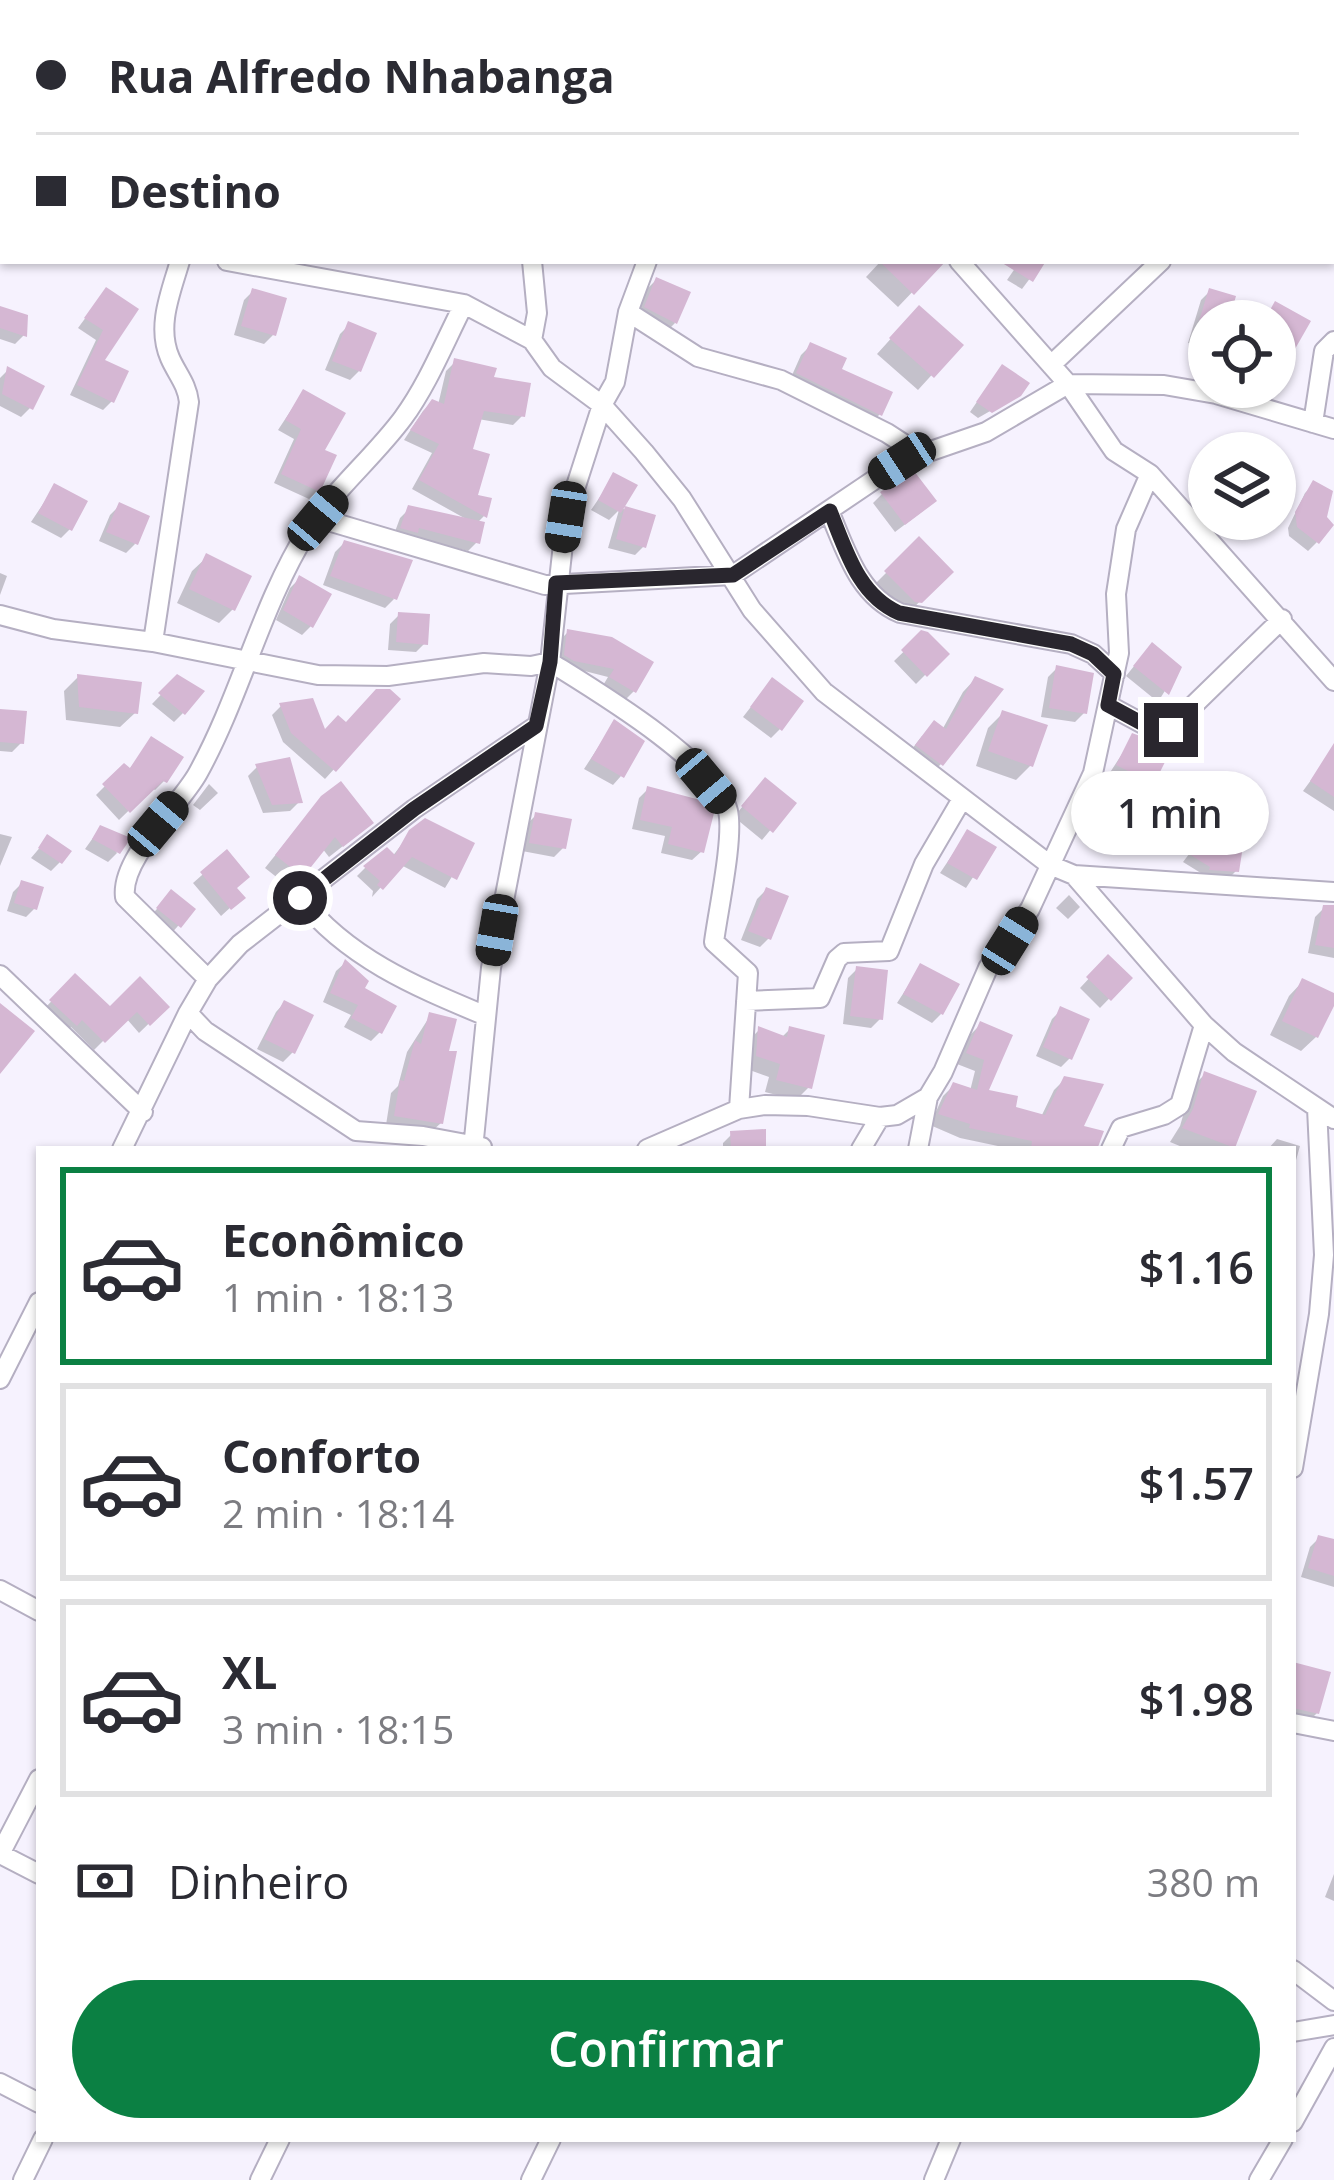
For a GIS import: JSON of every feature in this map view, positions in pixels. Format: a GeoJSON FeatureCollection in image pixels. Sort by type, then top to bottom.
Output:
{"type":"FeatureCollection","features":[{"type":"Feature","properties":{"kind":"street"},"geometry":{"type":"LineString","coordinates":[[153,642],[189,402],[188,388],[165,338],[164,320],[179,264]]}},
{"type":"Feature","properties":{"kind":"street"},"geometry":{"type":"LineString","coordinates":[[244,264],[464,304],[532,340],[552,368],[602,405],[682,499],[752,610],[824,692],[1050,865],[1074,875],[1334,892]]}},
{"type":"Feature","properties":{"kind":"street"},"geometry":{"type":"LineString","coordinates":[[532,264],[537,314],[532,340]]}},
{"type":"Feature","properties":{"kind":"street"},"geometry":{"type":"LineString","coordinates":[[478,1146],[497,930],[550,662],[566,517],[602,405],[615,382],[628,312],[646,264]]}},
{"type":"Feature","properties":{"kind":"street"},"geometry":{"type":"LineString","coordinates":[[962,264],[1068,384],[1114,451],[1150,474],[1334,681]]}},
{"type":"Feature","properties":{"kind":"street"},"geometry":{"type":"LineString","coordinates":[[1051,365],[1158,264]]}},
{"type":"Feature","properties":{"kind":"street"},"geometry":{"type":"LineString","coordinates":[[208,979],[125,897],[124,890],[158,824],[195,779],[272,602],[318,518],[406,414],[464,304]]}},
{"type":"Feature","properties":{"kind":"street"},"geometry":{"type":"LineString","coordinates":[[628,312],[698,357],[781,380],[921,455]]}},
{"type":"Feature","properties":{"kind":"street"},"geometry":{"type":"LineString","coordinates":[[1313,423],[1328,389],[1324,351],[1334,341]]}},
{"type":"Feature","properties":{"kind":"street"},"geometry":{"type":"LineString","coordinates":[[318,518],[545,585],[733,575],[902,461],[986,432],[1068,384],[1181,388],[1233,398],[1334,429]]}},
{"type":"Feature","properties":{"kind":"street"},"geometry":{"type":"LineString","coordinates":[[919,1146],[928,1097],[988,968],[1030,909],[1093,773],[1114,674],[1120,559],[1126,529],[1150,474]]}},
{"type":"Feature","properties":{"kind":"street"},"geometry":{"type":"LineString","coordinates":[[830,511],[857,578],[886,607],[1071,644],[1093,654],[1114,674]]}},
{"type":"Feature","properties":{"kind":"street"},"geometry":{"type":"LineString","coordinates":[[0,615],[318,675],[388,676],[484,663],[531,666],[550,662],[622,707],[686,757],[727,805],[730,825],[714,942],[748,973],[740,1109]]}},
{"type":"Feature","properties":{"kind":"street"},"geometry":{"type":"LineString","coordinates":[[1108,705],[1166,732],[1282,619]]}},
{"type":"Feature","properties":{"kind":"street"},"geometry":{"type":"LineString","coordinates":[[124,1146],[188,1013],[208,979],[239,944],[414,809],[536,726]]}},
{"type":"Feature","properties":{"kind":"street"},"geometry":{"type":"LineString","coordinates":[[746,1001],[820,998],[844,953],[889,951],[923,864],[962,799]]}},
{"type":"Feature","properties":{"kind":"street"},"geometry":{"type":"LineString","coordinates":[[1074,875],[1204,1025],[1234,1052],[1334,1119]]}},
{"type":"Feature","properties":{"kind":"street"},"geometry":{"type":"LineString","coordinates":[[300,898],[318,921],[400,980],[486,1016]]}},
{"type":"Feature","properties":{"kind":"street"},"geometry":{"type":"LineString","coordinates":[[0,976],[143,1112]]}},
{"type":"Feature","properties":{"kind":"street"},"geometry":{"type":"LineString","coordinates":[[188,1013],[356,1131],[470,1146]]}},
{"type":"Feature","properties":{"kind":"street"},"geometry":{"type":"LineString","coordinates":[[1112,1146],[1121,1128],[1165,1115],[1180,1105],[1204,1025]]}},
{"type":"Feature","properties":{"kind":"street"},"geometry":{"type":"LineString","coordinates":[[654,1146],[740,1109],[808,1106],[880,1117],[897,1115],[928,1097]]}},
{"type":"Feature","properties":{"kind":"street"},"geometry":{"type":"LineString","coordinates":[[1296,1451],[1324,1255],[1316,1108]]}},
{"type":"Feature","properties":{"kind":"street"},"geometry":{"type":"LineString","coordinates":[[863,1146],[880,1117]]}},
{"type":"Feature","properties":{"kind":"street"},"geometry":{"type":"LineString","coordinates":[[0,1378],[36,1308]]}},
{"type":"Feature","properties":{"kind":"street"},"geometry":{"type":"LineString","coordinates":[[1311,1367],[1334,1363]]}},
{"type":"Feature","properties":{"kind":"street"},"geometry":{"type":"LineString","coordinates":[[0,1590],[36,1609]]}},
{"type":"Feature","properties":{"kind":"street"},"geometry":{"type":"LineString","coordinates":[[1296,1724],[1334,1731]]}},
{"type":"Feature","properties":{"kind":"street"},"geometry":{"type":"LineString","coordinates":[[36,1785],[0,1854],[36,1872]]}},
{"type":"Feature","properties":{"kind":"street"},"geometry":{"type":"LineString","coordinates":[[1296,1972],[1334,2001]]}},
{"type":"Feature","properties":{"kind":"street"},"geometry":{"type":"LineString","coordinates":[[1296,2031],[1334,2025]]}},
{"type":"Feature","properties":{"kind":"street"},"geometry":{"type":"LineString","coordinates":[[1296,2117],[1334,2048]]}},
{"type":"Feature","properties":{"kind":"street"},"geometry":{"type":"LineString","coordinates":[[0,2083],[36,2101]]}},
{"type":"Feature","properties":{"kind":"street"},"geometry":{"type":"LineString","coordinates":[[23,2180],[42,2142]]}},
{"type":"Feature","properties":{"kind":"street"},"geometry":{"type":"LineString","coordinates":[[260,2180],[279,2142]]}},
{"type":"Feature","properties":{"kind":"street"},"geometry":{"type":"LineString","coordinates":[[531,2180],[550,2142]]}},
{"type":"Feature","properties":{"kind":"street"},"geometry":{"type":"LineString","coordinates":[[934,2180],[950,2142]]}},
{"type":"Feature","properties":{"kind":"street"},"geometry":{"type":"LineString","coordinates":[[1258,2180],[1281,2142]]}},
{"type":"Feature","properties":{"kind":"building"},"geometry":{"type":"Polygon","coordinates":[[[882,264],[943,264],[914,295],[882,264]]]}},
{"type":"Feature","properties":{"kind":"building"},"geometry":{"type":"Polygon","coordinates":[[[1004,264],[1044,264],[1033,282],[1004,264]]]}},
{"type":"Feature","properties":{"kind":"building"},"geometry":{"type":"Polygon","coordinates":[[[656,277],[691,292],[677,324],[644,307],[656,277]]]}},
{"type":"Feature","properties":{"kind":"building"},"geometry":{"type":"Polygon","coordinates":[[[106,287],[139,309],[105,360],[129,371],[114,403],[77,385],[103,330],[84,318],[106,287]]]}},
{"type":"Feature","properties":{"kind":"building"},"geometry":{"type":"Polygon","coordinates":[[[252,288],[287,298],[276,336],[241,326],[252,288]]]}},
{"type":"Feature","properties":{"kind":"building"},"geometry":{"type":"Polygon","coordinates":[[[1209,288],[1236,296],[1235,300],[1205,300],[1209,288]]]}},
{"type":"Feature","properties":{"kind":"building"},"geometry":{"type":"Polygon","coordinates":[[[919,305],[964,345],[934,378],[889,338],[919,305]]]}},
{"type":"Feature","properties":{"kind":"building"},"geometry":{"type":"Polygon","coordinates":[[[0,306],[28,315],[27,337],[0,328],[0,306]]]}},
{"type":"Feature","properties":{"kind":"building"},"geometry":{"type":"Polygon","coordinates":[[[1296,313],[1311,321],[1296,347],[1296,313]]]}},
{"type":"Feature","properties":{"kind":"building"},"geometry":{"type":"Polygon","coordinates":[[[348,321],[377,333],[361,372],[332,361],[348,321]]]}},
{"type":"Feature","properties":{"kind":"building"},"geometry":{"type":"Polygon","coordinates":[[[810,342],[847,358],[842,369],[893,392],[882,416],[796,373],[810,342]]]}},
{"type":"Feature","properties":{"kind":"building"},"geometry":{"type":"Polygon","coordinates":[[[454,358],[497,368],[494,377],[531,383],[525,417],[484,411],[473,449],[490,454],[478,495],[492,498],[487,518],[419,480],[439,444],[410,430],[432,399],[444,404],[454,358]]]}},
{"type":"Feature","properties":{"kind":"building"},"geometry":{"type":"Polygon","coordinates":[[[1002,364],[1030,383],[1021,396],[992,413],[976,402],[1002,364]]]}},
{"type":"Feature","properties":{"kind":"building"},"geometry":{"type":"Polygon","coordinates":[[[7,366],[45,386],[33,410],[2,394],[7,366]]]}},
{"type":"Feature","properties":{"kind":"building"},"geometry":{"type":"Polygon","coordinates":[[[303,389],[346,413],[325,450],[337,455],[320,492],[281,474],[301,429],[285,420],[303,389]]]}},
{"type":"Feature","properties":{"kind":"building"},"geometry":{"type":"Polygon","coordinates":[[[914,471],[937,501],[905,525],[880,492],[914,471]]]}},
{"type":"Feature","properties":{"kind":"building"},"geometry":{"type":"Polygon","coordinates":[[[613,472],[638,485],[621,513],[598,500],[613,472]]]}},
{"type":"Feature","properties":{"kind":"building"},"geometry":{"type":"Polygon","coordinates":[[[1313,480],[1333,491],[1327,517],[1334,525],[1319,544],[1297,527],[1296,510],[1313,480]]]}},
{"type":"Feature","properties":{"kind":"building"},"geometry":{"type":"Polygon","coordinates":[[[54,483],[88,501],[72,531],[38,513],[54,483]]]}},
{"type":"Feature","properties":{"kind":"building"},"geometry":{"type":"Polygon","coordinates":[[[119,502],[150,516],[138,545],[106,532],[119,502]]]}},
{"type":"Feature","properties":{"kind":"building"},"geometry":{"type":"Polygon","coordinates":[[[408,505],[485,522],[480,544],[419,528],[418,533],[400,528],[408,505]]]}},
{"type":"Feature","properties":{"kind":"building"},"geometry":{"type":"Polygon","coordinates":[[[625,506],[656,515],[646,548],[616,539],[625,506]]]}},
{"type":"Feature","properties":{"kind":"building"},"geometry":{"type":"Polygon","coordinates":[[[919,536],[954,572],[922,603],[915,602],[884,571],[919,536]]]}},
{"type":"Feature","properties":{"kind":"building"},"geometry":{"type":"Polygon","coordinates":[[[344,540],[413,560],[397,600],[330,576],[344,540]]]}},
{"type":"Feature","properties":{"kind":"building"},"geometry":{"type":"Polygon","coordinates":[[[206,553],[252,576],[235,611],[189,589],[206,553]]]}},
{"type":"Feature","properties":{"kind":"building"},"geometry":{"type":"Polygon","coordinates":[[[299,575],[332,594],[313,628],[283,610],[299,575]]]}},
{"type":"Feature","properties":{"kind":"building"},"geometry":{"type":"Polygon","coordinates":[[[398,612],[430,614],[428,645],[396,642],[398,612]]]}},
{"type":"Feature","properties":{"kind":"building"},"geometry":{"type":"Polygon","coordinates":[[[567,629],[612,637],[654,662],[636,693],[609,677],[614,669],[564,655],[567,629]]]}},
{"type":"Feature","properties":{"kind":"building"},"geometry":{"type":"Polygon","coordinates":[[[921,630],[950,654],[927,677],[901,650],[921,630]]]}},
{"type":"Feature","properties":{"kind":"building"},"geometry":{"type":"Polygon","coordinates":[[[1152,642],[1182,667],[1169,695],[1133,666],[1152,642]]]}},
{"type":"Feature","properties":{"kind":"building"},"geometry":{"type":"Polygon","coordinates":[[[1056,665],[1094,673],[1087,714],[1049,708],[1056,665]]]}},
{"type":"Feature","properties":{"kind":"building"},"geometry":{"type":"Polygon","coordinates":[[[77,674],[142,682],[138,714],[79,707],[77,674]]]}},
{"type":"Feature","properties":{"kind":"building"},"geometry":{"type":"Polygon","coordinates":[[[177,674],[205,691],[185,715],[158,693],[177,674]]]}},
{"type":"Feature","properties":{"kind":"building"},"geometry":{"type":"Polygon","coordinates":[[[975,676],[1004,689],[943,766],[915,745],[934,720],[946,729],[975,676]]]}},
{"type":"Feature","properties":{"kind":"building"},"geometry":{"type":"Polygon","coordinates":[[[772,677],[804,701],[782,731],[750,707],[772,677]]]}},
{"type":"Feature","properties":{"kind":"building"},"geometry":{"type":"Polygon","coordinates":[[[376,689],[390,689],[401,699],[336,772],[291,733],[279,703],[313,698],[325,729],[338,715],[346,722],[376,689]]]}},
{"type":"Feature","properties":{"kind":"building"},"geometry":{"type":"Polygon","coordinates":[[[0,709],[27,711],[24,744],[0,742],[0,709]]]}},
{"type":"Feature","properties":{"kind":"building"},"geometry":{"type":"Polygon","coordinates":[[[1002,710],[1048,725],[1033,767],[988,751],[1002,710]]]}},
{"type":"Feature","properties":{"kind":"building"},"geometry":{"type":"Polygon","coordinates":[[[614,719],[645,741],[624,778],[591,759],[614,719]]]}},
{"type":"Feature","properties":{"kind":"building"},"geometry":{"type":"Polygon","coordinates":[[[1132,733],[1172,748],[1154,784],[1116,765],[1132,733]]]}},
{"type":"Feature","properties":{"kind":"building"},"geometry":{"type":"Polygon","coordinates":[[[151,736],[184,757],[167,783],[163,781],[130,813],[102,784],[124,763],[130,768],[151,736]]]}},
{"type":"Feature","properties":{"kind":"building"},"geometry":{"type":"Polygon","coordinates":[[[1334,743],[1334,797],[1310,781],[1334,743]]]}},
{"type":"Feature","properties":{"kind":"building"},"geometry":{"type":"Polygon","coordinates":[[[290,757],[303,803],[272,805],[255,764],[290,757]]]}},
{"type":"Feature","properties":{"kind":"building"},"geometry":{"type":"Polygon","coordinates":[[[765,777],[797,803],[773,833],[741,806],[765,777]]]}},
{"type":"Feature","properties":{"kind":"building"},"geometry":{"type":"Polygon","coordinates":[[[341,781],[374,823],[343,847],[335,837],[303,877],[275,855],[321,796],[341,781]]]}},
{"type":"Feature","properties":{"kind":"building"},"geometry":{"type":"Polygon","coordinates":[[[647,786],[708,802],[714,813],[704,853],[668,844],[672,827],[640,820],[647,786]]]}},
{"type":"Feature","properties":{"kind":"building"},"geometry":{"type":"Polygon","coordinates":[[[535,812],[572,819],[566,849],[529,843],[535,812]]]}},
{"type":"Feature","properties":{"kind":"building"},"geometry":{"type":"Polygon","coordinates":[[[425,818],[475,843],[457,880],[412,857],[383,890],[363,866],[387,847],[395,855],[409,830],[425,818]]]}},
{"type":"Feature","properties":{"kind":"building"},"geometry":{"type":"Polygon","coordinates":[[[100,825],[131,838],[120,854],[92,839],[100,825]]]}},
{"type":"Feature","properties":{"kind":"building"},"geometry":{"type":"Polygon","coordinates":[[[967,829],[997,847],[977,880],[947,863],[967,829]]]}},
{"type":"Feature","properties":{"kind":"building"},"geometry":{"type":"Polygon","coordinates":[[[1201,833],[1243,846],[1239,872],[1209,870],[1189,854],[1201,833]]]}},
{"type":"Feature","properties":{"kind":"building"},"geometry":{"type":"Polygon","coordinates":[[[47,834],[72,851],[62,864],[38,848],[47,834]]]}},
{"type":"Feature","properties":{"kind":"building"},"geometry":{"type":"Polygon","coordinates":[[[227,849],[250,877],[237,888],[246,898],[231,910],[200,872],[227,849]]]}},
{"type":"Feature","properties":{"kind":"building"},"geometry":{"type":"Polygon","coordinates":[[[21,880],[44,887],[37,910],[14,903],[21,880]]]}},
{"type":"Feature","properties":{"kind":"building"},"geometry":{"type":"Polygon","coordinates":[[[766,887],[789,896],[771,940],[748,931],[766,887]]]}},
{"type":"Feature","properties":{"kind":"building"},"geometry":{"type":"Polygon","coordinates":[[[171,889],[196,909],[181,928],[156,908],[171,889]]]}},
{"type":"Feature","properties":{"kind":"building"},"geometry":{"type":"Polygon","coordinates":[[[1323,905],[1334,905],[1334,948],[1315,945],[1323,905]]]}},
{"type":"Feature","properties":{"kind":"building"},"geometry":{"type":"Polygon","coordinates":[[[1108,954],[1133,978],[1111,1001],[1086,977],[1108,954]]]}},
{"type":"Feature","properties":{"kind":"building"},"geometry":{"type":"Polygon","coordinates":[[[345,959],[369,981],[365,988],[397,1006],[382,1034],[351,1018],[358,1005],[330,993],[345,959]]]}},
{"type":"Feature","properties":{"kind":"building"},"geometry":{"type":"Polygon","coordinates":[[[920,963],[960,984],[943,1015],[903,994],[920,963]]]}},
{"type":"Feature","properties":{"kind":"building"},"geometry":{"type":"Polygon","coordinates":[[[856,966],[888,970],[883,1020],[850,1016],[856,966]]]}},
{"type":"Feature","properties":{"kind":"building"},"geometry":{"type":"Polygon","coordinates":[[[75,973],[110,1006],[140,976],[170,1007],[150,1026],[137,1012],[105,1043],[82,1020],[77,1026],[49,1000],[75,973]]]}},
{"type":"Feature","properties":{"kind":"building"},"geometry":{"type":"Polygon","coordinates":[[[1302,978],[1334,993],[1334,1006],[1318,1038],[1282,1021],[1302,978]]]}},
{"type":"Feature","properties":{"kind":"building"},"geometry":{"type":"Polygon","coordinates":[[[284,1000],[314,1015],[295,1054],[264,1039],[284,1000]]]}},
{"type":"Feature","properties":{"kind":"building"},"geometry":{"type":"Polygon","coordinates":[[[0,1003],[35,1031],[0,1074],[0,1003]]]}},
{"type":"Feature","properties":{"kind":"building"},"geometry":{"type":"Polygon","coordinates":[[[1060,1006],[1090,1019],[1072,1060],[1043,1047],[1060,1006]]]}},
{"type":"Feature","properties":{"kind":"building"},"geometry":{"type":"Polygon","coordinates":[[[429,1012],[457,1019],[449,1051],[457,1051],[443,1124],[394,1116],[400,1080],[404,1081],[415,1040],[421,1044],[429,1012]]]}},
{"type":"Feature","properties":{"kind":"building"},"geometry":{"type":"Polygon","coordinates":[[[980,1021],[1013,1035],[989,1090],[1018,1096],[1016,1107],[1045,1115],[1064,1076],[1104,1084],[1084,1126],[1104,1131],[1098,1146],[1031,1146],[1032,1141],[969,1128],[970,1124],[938,1114],[953,1082],[977,1090],[984,1060],[966,1053],[980,1021]]]}},
{"type":"Feature","properties":{"kind":"building"},"geometry":{"type":"Polygon","coordinates":[[[758,1026],[787,1037],[789,1026],[825,1035],[812,1089],[776,1080],[780,1064],[756,1056],[758,1026]]]}},
{"type":"Feature","properties":{"kind":"building"},"geometry":{"type":"Polygon","coordinates":[[[1204,1071],[1257,1091],[1236,1146],[1182,1128],[1204,1071]]]}},
{"type":"Feature","properties":{"kind":"building"},"geometry":{"type":"Polygon","coordinates":[[[766,1129],[766,1146],[731,1146],[730,1131],[766,1129]]]}},
{"type":"Feature","properties":{"kind":"building"},"geometry":{"type":"Polygon","coordinates":[[[1318,1535],[1334,1539],[1334,1576],[1308,1568],[1318,1535]]]}},
{"type":"Feature","properties":{"kind":"building"},"geometry":{"type":"Polygon","coordinates":[[[1296,1663],[1331,1672],[1319,1714],[1296,1709],[1296,1663]]]}},
{"type":"Feature","properties":{"kind":"route"},"geometry":{"type":"LineString","coordinates":[[300,898],[414,809],[536,726],[550,662],[556,583],[733,575],[830,511],[857,578],[886,607],[1071,644],[1093,654],[1114,674],[1108,705],[1158,732],[1171,730]]}}]}
